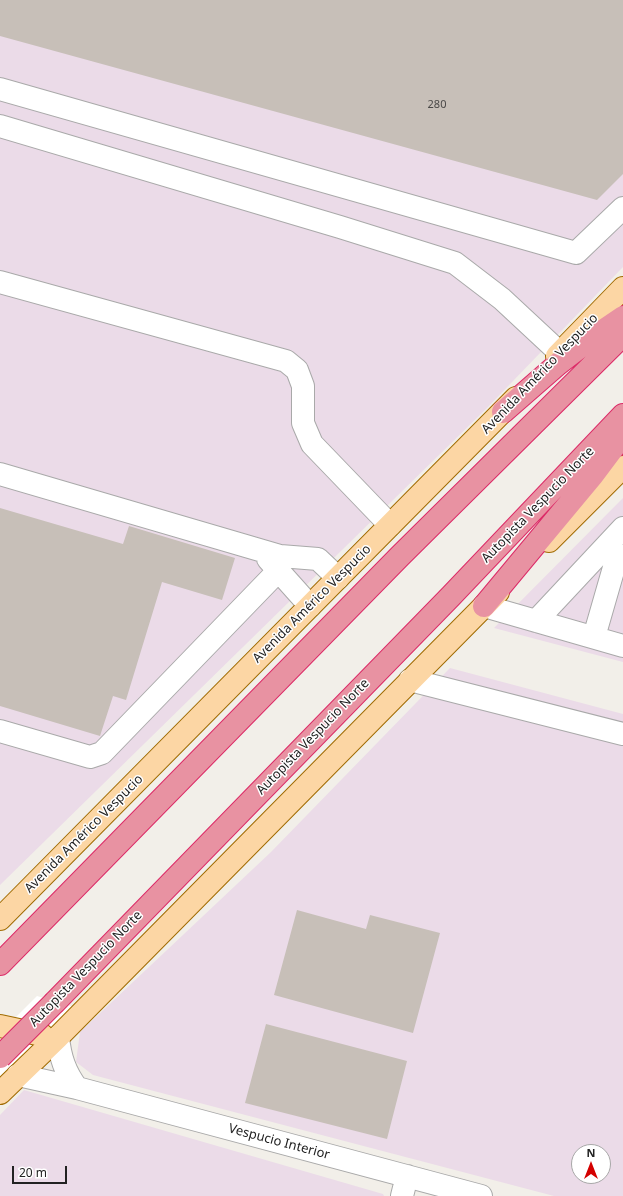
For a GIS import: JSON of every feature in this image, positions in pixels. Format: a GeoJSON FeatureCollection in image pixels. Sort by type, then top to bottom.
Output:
{"type":"FeatureCollection","features":[{"type":"Feature","properties":{"kind":"highway"},"geometry":{"type":"LineString","coordinates":[[503,412],[558,364],[589,340],[623,318]]}},
{"type":"Feature","properties":{"kind":"highway"},"geometry":{"type":"LineString","coordinates":[[0,964],[400,556],[623,335]]}},
{"type":"Feature","properties":{"kind":"highway","name":"Autopista Vespucio Norte"},"geometry":{"type":"LineString","coordinates":[[0,1057],[56,1002],[623,415]]}},
{"type":"Feature","properties":{"kind":"highway"},"geometry":{"type":"LineString","coordinates":[[484,606],[593,475],[623,435]]}},
{"type":"Feature","properties":{"kind":"main road","name":"Avenida Américo Vespucio"},"geometry":{"type":"LineString","coordinates":[[0,919],[503,412],[623,288]]}},
{"type":"Feature","properties":{"kind":"main road"},"geometry":{"type":"LineString","coordinates":[[7,1084],[58,1037],[410,680],[623,467]]}},
{"type":"Feature","properties":{"kind":"main road"},"geometry":{"type":"LineString","coordinates":[[0,1026],[34,1034],[58,1037]]}},
{"type":"Feature","properties":{"kind":"street"},"geometry":{"type":"LineString","coordinates":[[0,89],[576,253],[623,208]]}},
{"type":"Feature","properties":{"kind":"street"},"geometry":{"type":"LineString","coordinates":[[0,126],[340,226],[455,263],[502,299],[560,353]]}},
{"type":"Feature","properties":{"kind":"street"},"geometry":{"type":"LineString","coordinates":[[0,282],[286,361],[297,370],[303,386],[303,423],[312,444],[390,525]]}},
{"type":"Feature","properties":{"kind":"street"},"geometry":{"type":"LineString","coordinates":[[0,474],[261,551],[280,556],[318,559],[338,578]]}},
{"type":"Feature","properties":{"kind":"street"},"geometry":{"type":"LineString","coordinates":[[536,621],[616,536]]}},
{"type":"Feature","properties":{"kind":"street"},"geometry":{"type":"LineString","coordinates":[[594,637],[617,557],[616,536]]}},
{"type":"Feature","properties":{"kind":"street"},"geometry":{"type":"LineString","coordinates":[[261,551],[310,606]]}},
{"type":"Feature","properties":{"kind":"street"},"geometry":{"type":"LineString","coordinates":[[0,731],[90,757],[102,753],[278,571]]}},
{"type":"Feature","properties":{"kind":"street"},"geometry":{"type":"LineString","coordinates":[[484,606],[623,646]]}},
{"type":"Feature","properties":{"kind":"street"},"geometry":{"type":"LineString","coordinates":[[410,680],[623,734]]}},
{"type":"Feature","properties":{"kind":"street"},"geometry":{"type":"LineString","coordinates":[[58,1037],[59,1051],[63,1064],[69,1077],[77,1088]]}},
{"type":"Feature","properties":{"kind":"street","name":"Vespucio Interior"},"geometry":{"type":"LineString","coordinates":[[7,1084],[77,1088],[405,1186],[481,1196]]}},
{"type":"Feature","properties":{"kind":"shaded area"},"geometry":{"type":"Polygon","coordinates":[[[0,0],[623,0],[623,267],[486,409],[0,885],[0,0]]]}},
{"type":"Feature","properties":{"kind":"shaded area"},"geometry":{"type":"Polygon","coordinates":[[[623,498],[623,662],[494,628],[623,498]]]}},
{"type":"Feature","properties":{"kind":"shaded area"},"geometry":{"type":"Polygon","coordinates":[[[450,668],[623,714],[623,1196],[554,1196],[93,1075],[76,1062],[80,1032],[271,852],[450,668]]]}},
{"type":"Feature","properties":{"kind":"shaded area"},"geometry":{"type":"Polygon","coordinates":[[[24,1090],[383,1194],[384,1196],[0,1196],[0,1115],[24,1090]]]}},
{"type":"Feature","properties":{"kind":"pier"},"geometry":{"type":"Polygon","coordinates":[[[37,996],[74,1007],[0,1082],[0,1033],[37,996]]]}},
{"type":"Feature","properties":{"kind":"building"},"geometry":{"type":"Polygon","coordinates":[[[0,0],[623,0],[623,174],[597,200],[0,36],[0,0]]]}},
{"type":"Feature","properties":{"kind":"building"},"geometry":{"type":"Polygon","coordinates":[[[0,508],[123,544],[129,526],[235,558],[222,600],[162,582],[126,700],[113,696],[100,736],[0,706],[0,508]]]}},
{"type":"Feature","properties":{"kind":"building"},"geometry":{"type":"Polygon","coordinates":[[[297,910],[366,929],[370,915],[440,933],[413,1033],[274,995],[297,910]]]}},
{"type":"Feature","properties":{"kind":"building"},"geometry":{"type":"Polygon","coordinates":[[[266,1024],[407,1061],[387,1139],[245,1103],[266,1024]]]}}]}
